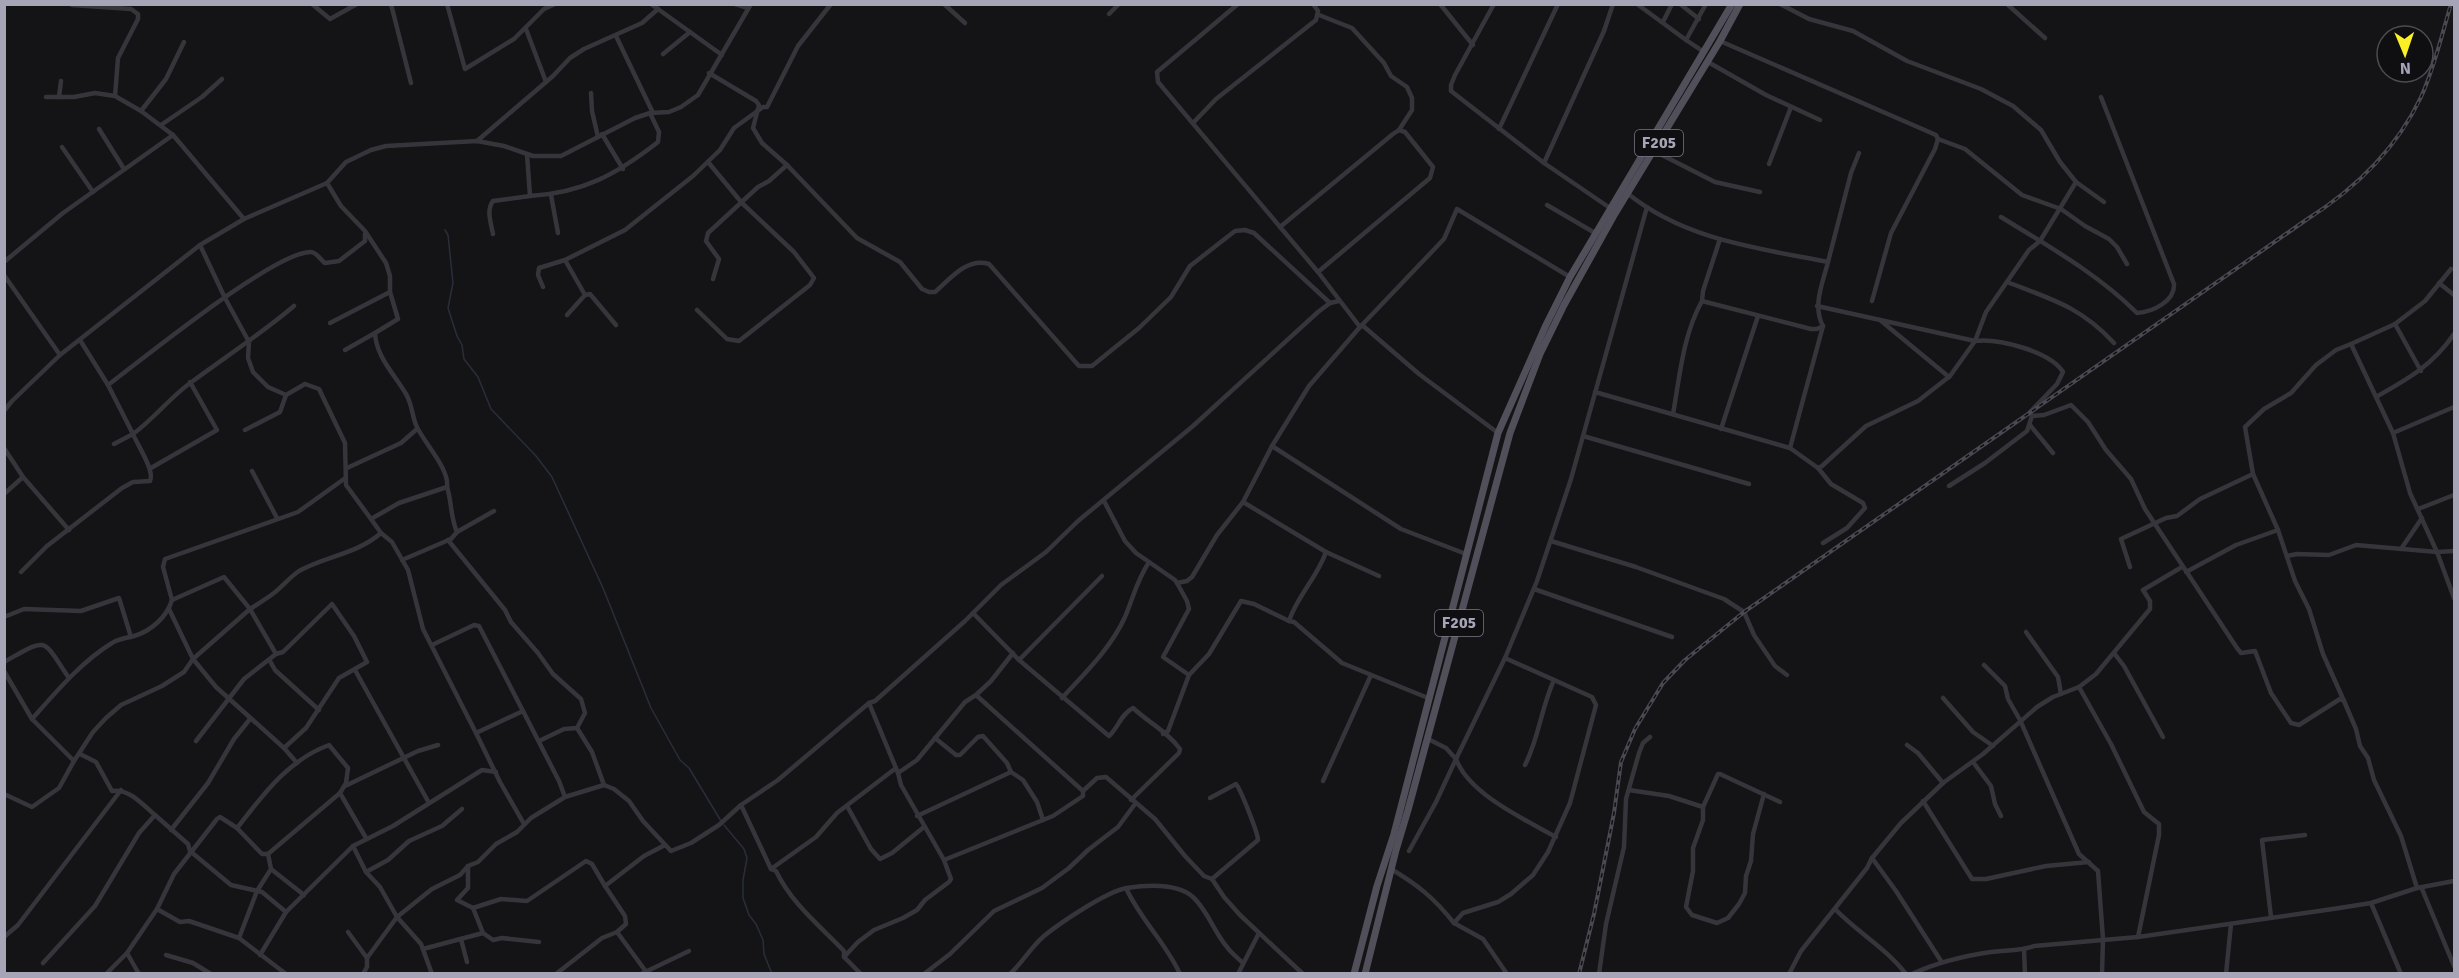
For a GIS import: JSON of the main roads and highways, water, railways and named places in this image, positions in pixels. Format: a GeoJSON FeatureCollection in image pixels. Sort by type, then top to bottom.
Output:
{"type":"FeatureCollection","features":[{"type":"Feature","properties":{"kind":"main road","name":"F205"},"geometry":{"type":"LineString","coordinates":[[1354,974],[1377,886],[1394,834],[1498,433],[1546,325],[1594,233],[1732,4]]}},
{"type":"Feature","properties":{"kind":"main road","name":"F205"},"geometry":{"type":"LineString","coordinates":[[1365,974],[1391,869],[1512,424],[1548,336],[1627,193],[1708,62],[1740,4]]}},
{"type":"Feature","properties":{"kind":"main road"},"geometry":{"type":"LineString","coordinates":[[1434,677],[1443,680]]}},
{"type":"Feature","properties":{"kind":"waterway"},"geometry":{"type":"LineString","coordinates":[[445,230],[448,235],[453,283],[448,308],[462,345],[464,359],[478,377],[491,409],[536,456],[552,477],[603,588],[651,708],[680,760],[689,768],[721,821]]}},
{"type":"Feature","properties":{"kind":"waterway"},"geometry":{"type":"LineString","coordinates":[[724,825],[744,849],[747,858],[743,898],[749,915],[763,940],[764,954],[772,974]]}},
{"type":"Feature","properties":{"kind":"railway"},"geometry":{"type":"LineString","coordinates":[[1579,974],[1594,914],[1614,813],[1621,762],[1635,729],[1663,683],[1685,660],[1744,612],[2341,195],[2387,151],[2411,116],[2430,75],[2451,4]]}}]}
